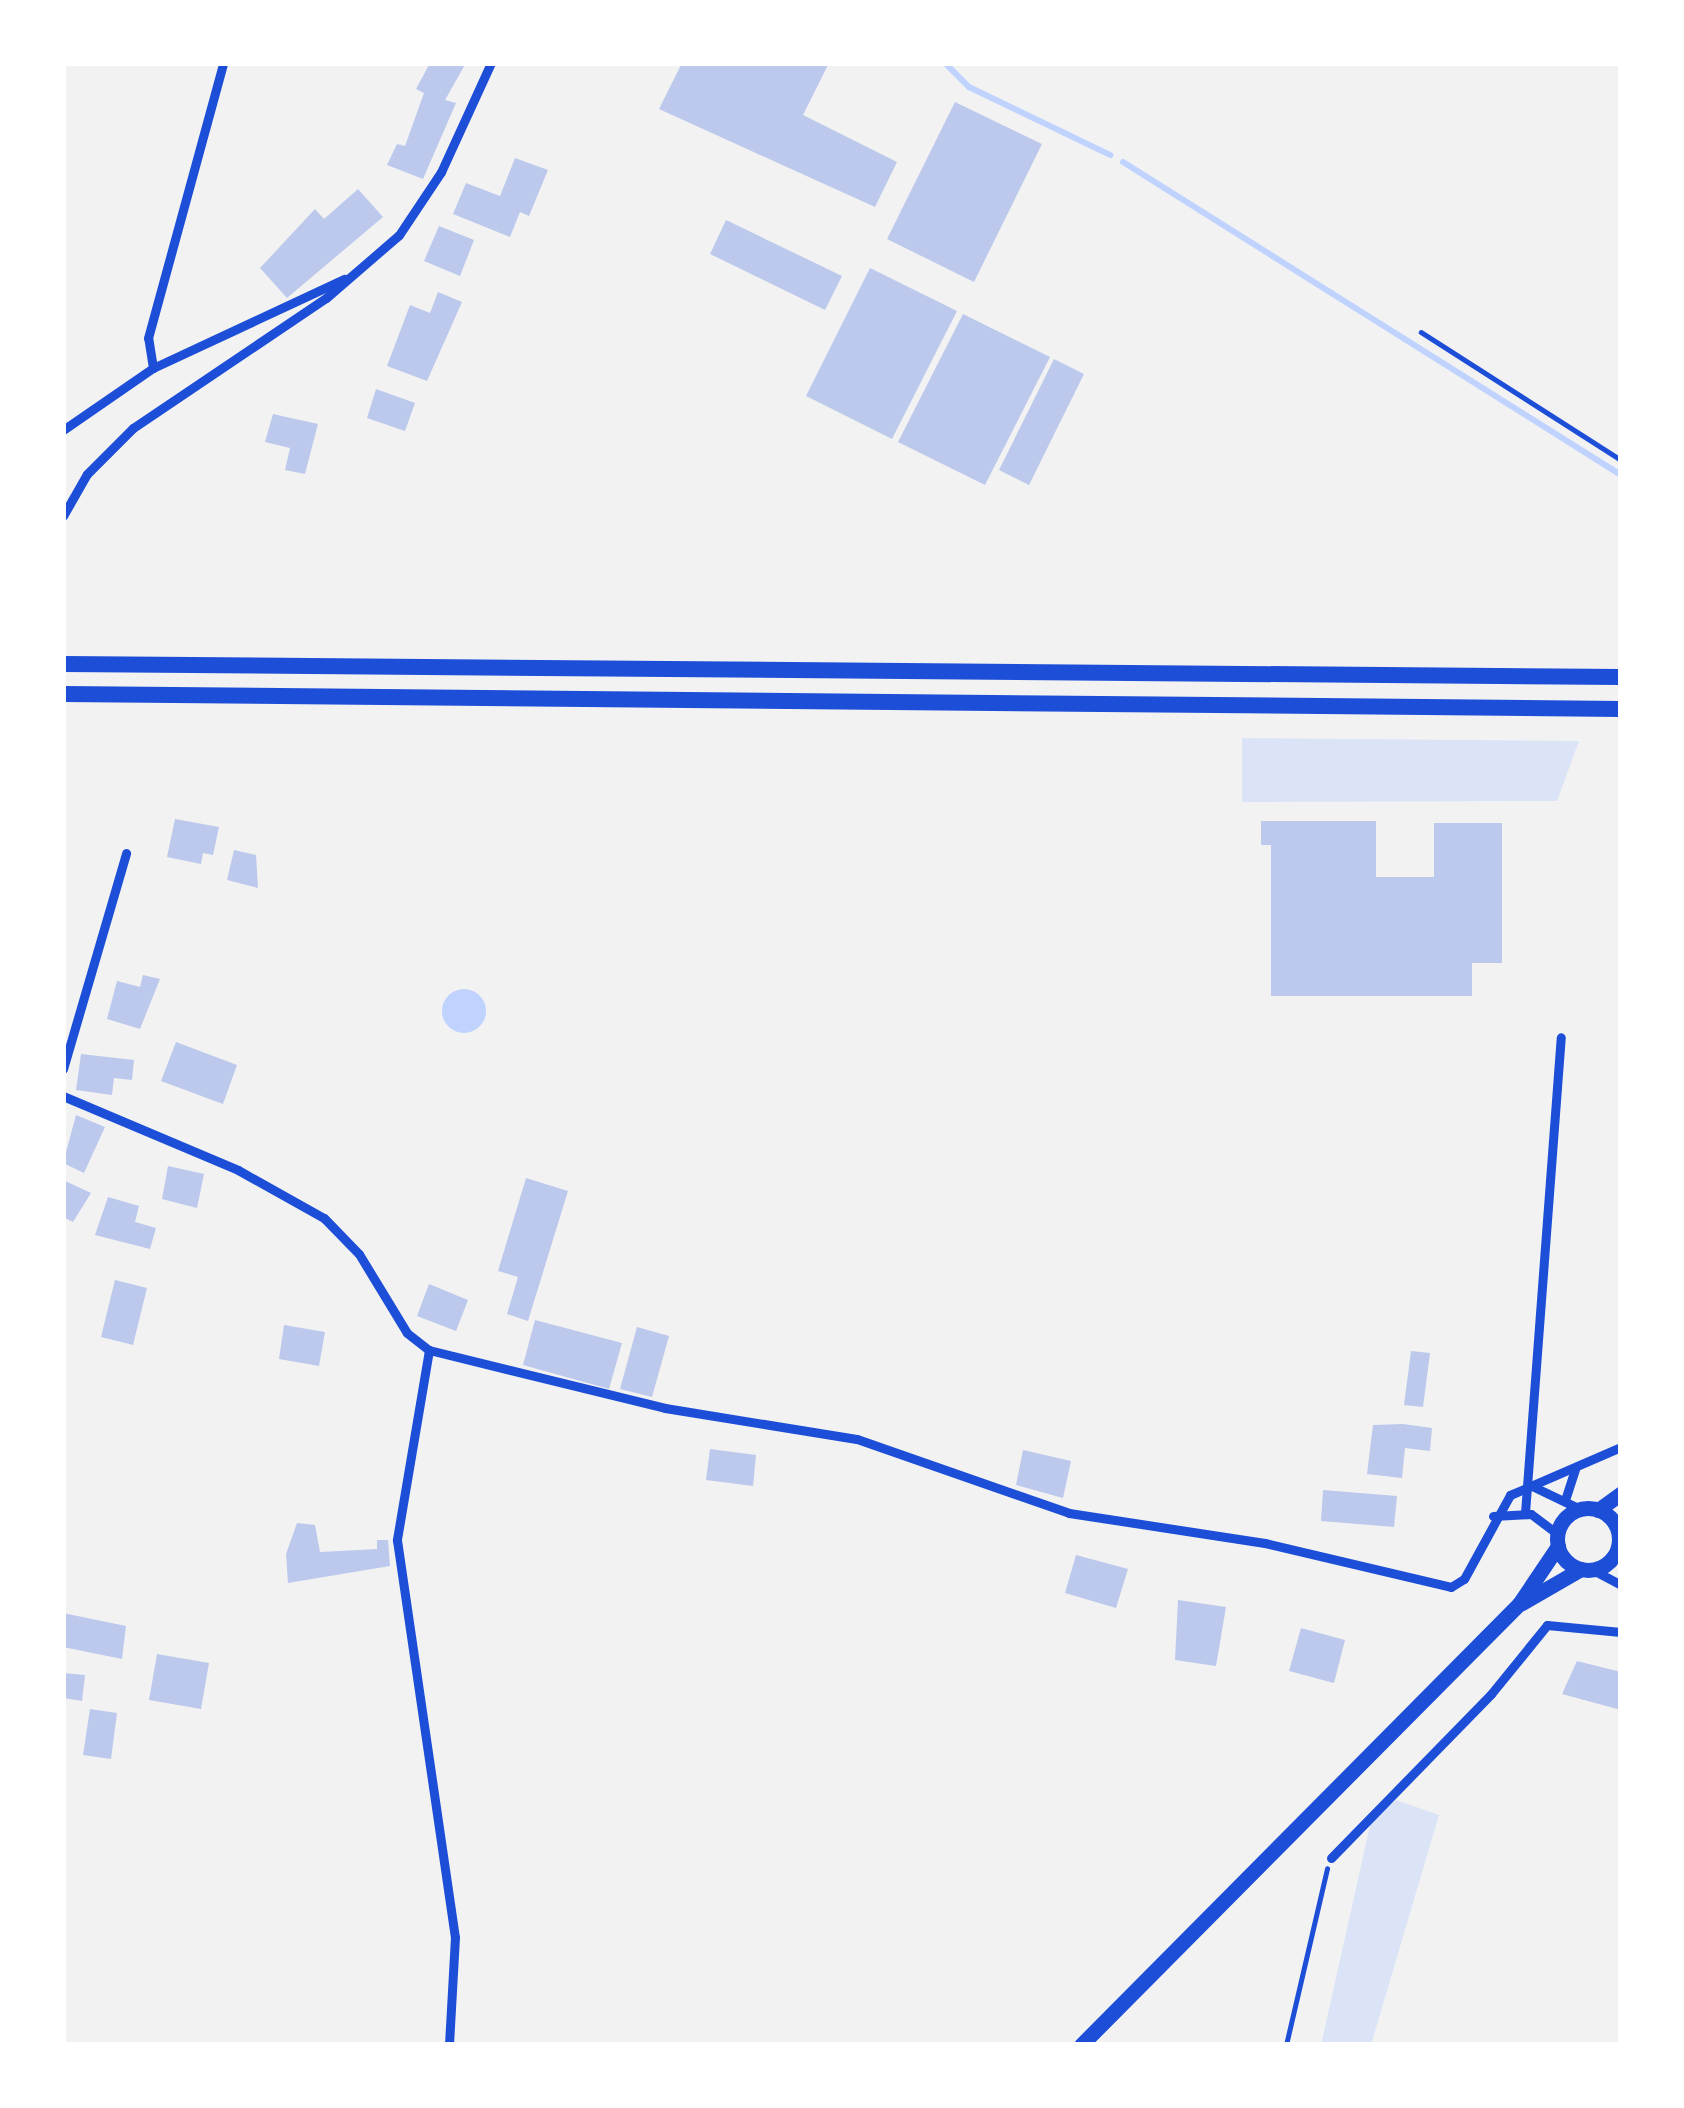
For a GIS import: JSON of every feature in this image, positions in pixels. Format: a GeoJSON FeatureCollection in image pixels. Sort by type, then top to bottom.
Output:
{"type":"FeatureCollection","features":[{"type":"Feature","properties":{"kind":"highway"},"geometry":{"type":"LineString","coordinates":[[63,664],[1621,677]]}},
{"type":"Feature","properties":{"kind":"highway"},"geometry":{"type":"LineString","coordinates":[[63,694],[1621,709]]}},
{"type":"Feature","properties":{"kind":"main road"},"geometry":{"type":"LineString","coordinates":[[1081,2045],[1519,1604],[1558,1540],[1589,1510],[1621,1493]]}},
{"type":"Feature","properties":{"kind":"main road"},"geometry":{"type":"LineString","coordinates":[[1519,1604],[1587,1569],[1619,1539],[1589,1510]]}},
{"type":"Feature","properties":{"kind":"main road"},"geometry":{"type":"LineString","coordinates":[[1558,1540],[1587,1569]]}},
{"type":"Feature","properties":{"kind":"street"},"geometry":{"type":"LineString","coordinates":[[153,368],[148,338],[223,63]]}},
{"type":"Feature","properties":{"kind":"street"},"geometry":{"type":"LineString","coordinates":[[63,516],[87,474],[133,428],[355,275],[422,206],[491,63]]}},
{"type":"Feature","properties":{"kind":"street"},"geometry":{"type":"LineString","coordinates":[[63,430],[153,368],[355,275]]}},
{"type":"Feature","properties":{"kind":"street"},"geometry":{"type":"LineString","coordinates":[[63,1069],[127,853]]}},
{"type":"Feature","properties":{"kind":"street"},"geometry":{"type":"LineString","coordinates":[[1525,1513],[1561,1037]]}},
{"type":"Feature","properties":{"kind":"street"},"geometry":{"type":"LineString","coordinates":[[63,1096],[238,1170],[324,1218],[428,1349],[665,1408],[856,1439],[1069,1513],[1265,1543],[1442,1588],[1464,1579],[1493,1516],[1528,1485],[1621,1447]]}},
{"type":"Feature","properties":{"kind":"street"},"geometry":{"type":"LineString","coordinates":[[428,1349],[400,1508],[399,1581],[455,1937],[449,2045]]}},
{"type":"Feature","properties":{"kind":"street"},"geometry":{"type":"LineString","coordinates":[[1565,1500],[1575,1468]]}},
{"type":"Feature","properties":{"kind":"street"},"geometry":{"type":"LineString","coordinates":[[1528,1485],[1589,1510]]}},
{"type":"Feature","properties":{"kind":"street"},"geometry":{"type":"LineString","coordinates":[[1493,1516],[1525,1513],[1558,1540]]}},
{"type":"Feature","properties":{"kind":"street"},"geometry":{"type":"LineString","coordinates":[[1587,1569],[1621,1585]]}},
{"type":"Feature","properties":{"kind":"street"},"geometry":{"type":"LineString","coordinates":[[1331,1858],[1492,1694],[1546,1625],[1621,1632]]}},
{"type":"Feature","properties":{"kind":"path"},"geometry":{"type":"LineString","coordinates":[[1421,332],[1621,460]]}},
{"type":"Feature","properties":{"kind":"path"},"geometry":{"type":"LineString","coordinates":[[1286,2045],[1331,1858]]}},
{"type":"Feature","properties":{"kind":"shaded area"},"geometry":{"type":"Polygon","coordinates":[[[1242,738],[1579,741],[1557,801],[1242,802],[1242,738]]]}},
{"type":"Feature","properties":{"kind":"shaded area"},"geometry":{"type":"Polygon","coordinates":[[[1396,1800],[1439,1815],[1371,2045],[1321,2045],[1371,1821],[1396,1800]]]}},
{"type":"Feature","properties":{"kind":"water"},"geometry":{"type":"Polygon","coordinates":[[[464,989],[479,996],[486,1011],[479,1026],[464,1033],[449,1026],[442,1011],[449,996],[464,989]]]}},
{"type":"Feature","properties":{"kind":"building"},"geometry":{"type":"Polygon","coordinates":[[[430,63],[466,63],[445,100],[456,103],[423,179],[387,165],[397,144],[405,146],[424,93],[416,89],[430,63]]]}},
{"type":"Feature","properties":{"kind":"building"},"geometry":{"type":"Polygon","coordinates":[[[682,63],[829,63],[803,115],[897,162],[875,207],[659,109],[682,63]]]}},
{"type":"Feature","properties":{"kind":"building"},"geometry":{"type":"Polygon","coordinates":[[[955,102],[1042,144],[974,282],[887,239],[955,102]]]}},
{"type":"Feature","properties":{"kind":"building"},"geometry":{"type":"Polygon","coordinates":[[[515,158],[548,170],[529,216],[520,212],[510,237],[453,214],[466,183],[500,196],[515,158]]]}},
{"type":"Feature","properties":{"kind":"building"},"geometry":{"type":"Polygon","coordinates":[[[358,189],[383,217],[287,298],[260,268],[315,209],[324,219],[358,189]]]}},
{"type":"Feature","properties":{"kind":"building"},"geometry":{"type":"Polygon","coordinates":[[[726,220],[842,276],[825,310],[710,254],[726,220]]]}},
{"type":"Feature","properties":{"kind":"building"},"geometry":{"type":"Polygon","coordinates":[[[439,226],[474,240],[460,276],[424,261],[439,226]]]}},
{"type":"Feature","properties":{"kind":"building"},"geometry":{"type":"Polygon","coordinates":[[[870,268],[957,311],[892,439],[806,396],[870,268]]]}},
{"type":"Feature","properties":{"kind":"building"},"geometry":{"type":"Polygon","coordinates":[[[438,292],[462,302],[427,381],[387,366],[410,305],[430,313],[438,292]]]}},
{"type":"Feature","properties":{"kind":"building"},"geometry":{"type":"Polygon","coordinates":[[[963,314],[1050,357],[985,485],[898,442],[963,314]]]}},
{"type":"Feature","properties":{"kind":"building"},"geometry":{"type":"Polygon","coordinates":[[[1054,359],[1084,374],[1029,485],[999,470],[1054,359]]]}},
{"type":"Feature","properties":{"kind":"building"},"geometry":{"type":"Polygon","coordinates":[[[376,389],[415,403],[405,431],[367,418],[376,389]]]}},
{"type":"Feature","properties":{"kind":"building"},"geometry":{"type":"Polygon","coordinates":[[[273,414],[318,424],[305,474],[285,470],[290,448],[265,442],[273,414]]]}},
{"type":"Feature","properties":{"kind":"building"},"geometry":{"type":"Polygon","coordinates":[[[175,819],[219,827],[213,855],[203,853],[201,864],[167,857],[175,819]]]}},
{"type":"Feature","properties":{"kind":"building"},"geometry":{"type":"Polygon","coordinates":[[[1261,821],[1376,821],[1376,877],[1434,877],[1434,823],[1502,823],[1502,963],[1472,963],[1472,996],[1271,996],[1271,845],[1261,845],[1261,821]]]}},
{"type":"Feature","properties":{"kind":"building"},"geometry":{"type":"Polygon","coordinates":[[[234,850],[256,855],[258,888],[227,880],[234,850]]]}},
{"type":"Feature","properties":{"kind":"building"},"geometry":{"type":"Polygon","coordinates":[[[143,975],[160,979],[140,1029],[107,1019],[117,981],[140,987],[143,975]]]}},
{"type":"Feature","properties":{"kind":"building"},"geometry":{"type":"Polygon","coordinates":[[[176,1042],[237,1065],[223,1104],[161,1081],[176,1042]]]}},
{"type":"Feature","properties":{"kind":"building"},"geometry":{"type":"Polygon","coordinates":[[[81,1054],[134,1060],[132,1080],[114,1078],[112,1095],[76,1090],[81,1054]]]}},
{"type":"Feature","properties":{"kind":"building"},"geometry":{"type":"Polygon","coordinates":[[[76,1115],[105,1127],[84,1173],[63,1163],[76,1115]]]}},
{"type":"Feature","properties":{"kind":"building"},"geometry":{"type":"Polygon","coordinates":[[[168,1166],[204,1174],[197,1208],[162,1199],[168,1166]]]}},
{"type":"Feature","properties":{"kind":"building"},"geometry":{"type":"Polygon","coordinates":[[[526,1178],[568,1191],[528,1321],[507,1314],[518,1277],[498,1271],[526,1178]]]}},
{"type":"Feature","properties":{"kind":"building"},"geometry":{"type":"Polygon","coordinates":[[[63,1180],[91,1193],[73,1222],[63,1217],[63,1180]]]}},
{"type":"Feature","properties":{"kind":"building"},"geometry":{"type":"Polygon","coordinates":[[[108,1197],[139,1206],[135,1222],[156,1228],[150,1249],[95,1235],[108,1197]]]}},
{"type":"Feature","properties":{"kind":"building"},"geometry":{"type":"Polygon","coordinates":[[[115,1280],[147,1288],[133,1345],[101,1337],[115,1280]]]}},
{"type":"Feature","properties":{"kind":"building"},"geometry":{"type":"Polygon","coordinates":[[[429,1284],[468,1300],[456,1331],[417,1316],[429,1284]]]}},
{"type":"Feature","properties":{"kind":"building"},"geometry":{"type":"Polygon","coordinates":[[[535,1320],[622,1343],[609,1389],[523,1365],[535,1320]]]}},
{"type":"Feature","properties":{"kind":"building"},"geometry":{"type":"Polygon","coordinates":[[[284,1325],[325,1332],[319,1366],[279,1359],[284,1325]]]}},
{"type":"Feature","properties":{"kind":"building"},"geometry":{"type":"Polygon","coordinates":[[[637,1327],[669,1336],[652,1397],[620,1389],[637,1327]]]}},
{"type":"Feature","properties":{"kind":"building"},"geometry":{"type":"Polygon","coordinates":[[[1411,1351],[1430,1353],[1423,1407],[1404,1405],[1411,1351]]]}},
{"type":"Feature","properties":{"kind":"building"},"geometry":{"type":"Polygon","coordinates":[[[1373,1425],[1432,1428],[1430,1451],[1405,1448],[1402,1478],[1367,1474],[1373,1425]]]}},
{"type":"Feature","properties":{"kind":"building"},"geometry":{"type":"Polygon","coordinates":[[[710,1449],[756,1455],[753,1486],[706,1480],[710,1449]]]}},
{"type":"Feature","properties":{"kind":"building"},"geometry":{"type":"Polygon","coordinates":[[[1023,1450],[1071,1461],[1063,1498],[1016,1485],[1023,1450]]]}},
{"type":"Feature","properties":{"kind":"building"},"geometry":{"type":"Polygon","coordinates":[[[1323,1490],[1397,1496],[1394,1527],[1321,1521],[1323,1490]]]}},
{"type":"Feature","properties":{"kind":"building"},"geometry":{"type":"Polygon","coordinates":[[[297,1523],[315,1525],[320,1552],[377,1549],[377,1540],[388,1540],[390,1566],[288,1583],[286,1554],[297,1523]]]}},
{"type":"Feature","properties":{"kind":"building"},"geometry":{"type":"Polygon","coordinates":[[[1076,1555],[1128,1569],[1116,1608],[1065,1593],[1076,1555]]]}},
{"type":"Feature","properties":{"kind":"building"},"geometry":{"type":"Polygon","coordinates":[[[1178,1600],[1226,1607],[1216,1666],[1175,1660],[1178,1600]]]}},
{"type":"Feature","properties":{"kind":"building"},"geometry":{"type":"Polygon","coordinates":[[[63,1613],[126,1626],[122,1659],[63,1647],[63,1613]]]}},
{"type":"Feature","properties":{"kind":"building"},"geometry":{"type":"Polygon","coordinates":[[[1301,1628],[1345,1640],[1334,1683],[1289,1671],[1301,1628]]]}},
{"type":"Feature","properties":{"kind":"building"},"geometry":{"type":"Polygon","coordinates":[[[157,1654],[209,1663],[201,1709],[149,1700],[157,1654]]]}},
{"type":"Feature","properties":{"kind":"building"},"geometry":{"type":"Polygon","coordinates":[[[1577,1661],[1621,1672],[1621,1710],[1562,1694],[1577,1661]]]}},
{"type":"Feature","properties":{"kind":"building"},"geometry":{"type":"Polygon","coordinates":[[[63,1673],[85,1675],[82,1701],[63,1698],[63,1673]]]}},
{"type":"Feature","properties":{"kind":"building"},"geometry":{"type":"Polygon","coordinates":[[[90,1709],[117,1713],[111,1759],[83,1755],[90,1709]]]}},
{"type":"Feature","properties":{"kind":"waterway"},"geometry":{"type":"LineString","coordinates":[[945,63],[969,87],[1110,155]]}},
{"type":"Feature","properties":{"kind":"waterway"},"geometry":{"type":"LineString","coordinates":[[1123,162],[1621,475]]}}]}
